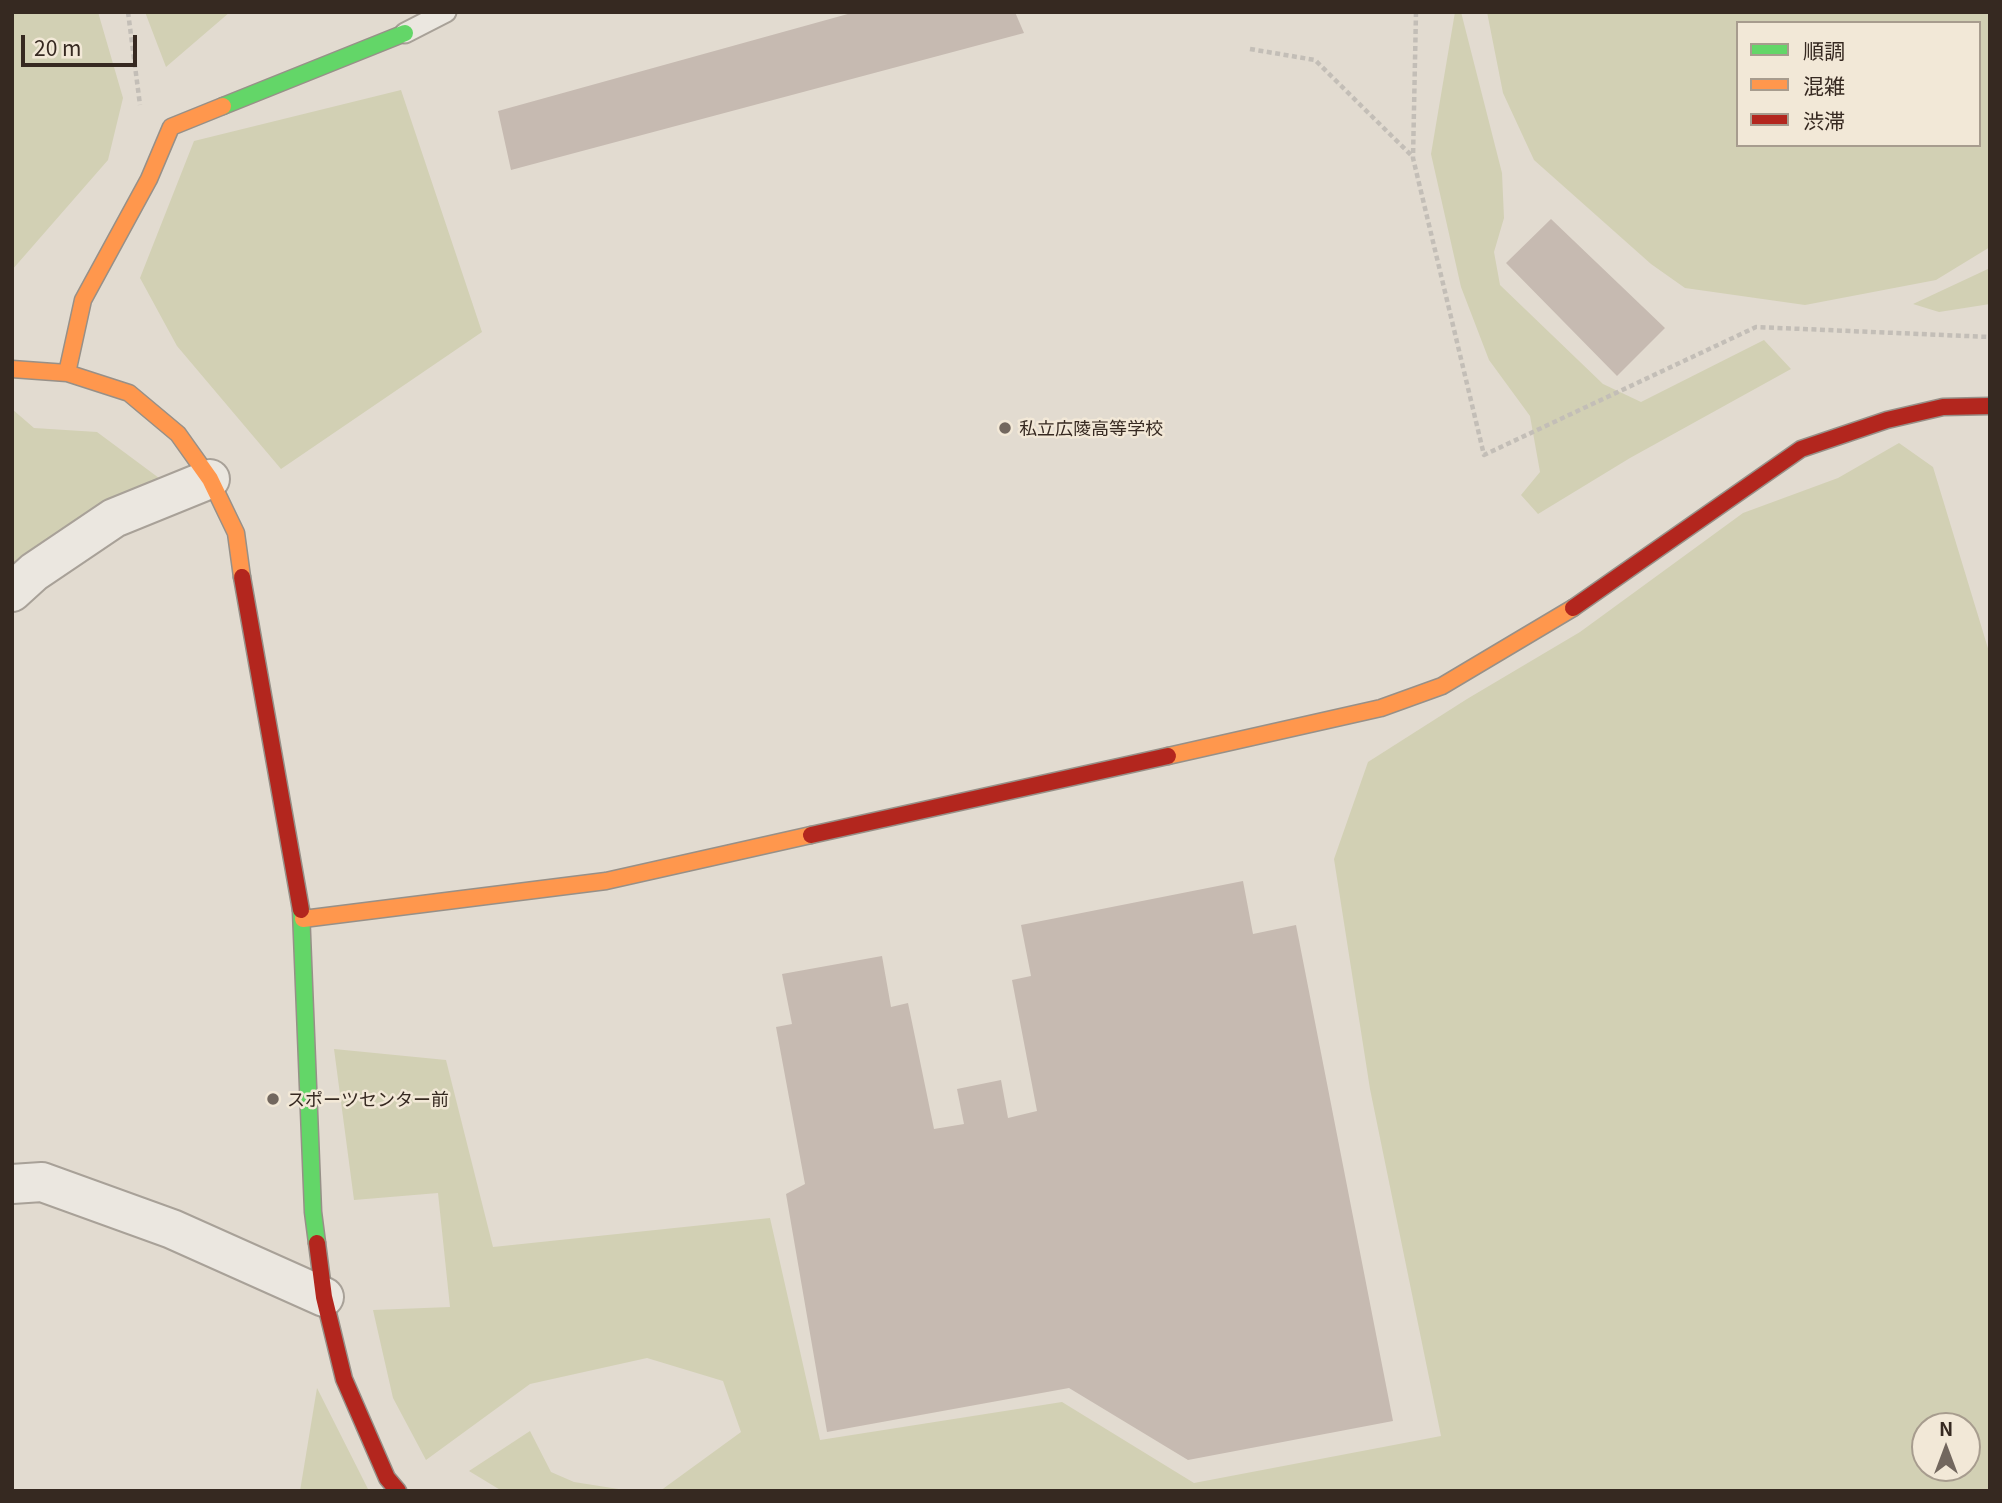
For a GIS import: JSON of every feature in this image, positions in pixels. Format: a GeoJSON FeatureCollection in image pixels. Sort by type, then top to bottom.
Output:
{"type":"FeatureCollection","features":[{"type":"Feature","properties":{"kind":"street"},"geometry":{"type":"LineString","coordinates":[[67,373],[83,300],[149,179],[171,127],[405,33]]}},
{"type":"Feature","properties":{"kind":"street"},"geometry":{"type":"LineString","coordinates":[[12,369],[67,373],[129,393],[178,434],[210,479],[236,533],[249,629],[303,919],[313,1212],[324,1297],[344,1379],[387,1478],[397,1491]]}},
{"type":"Feature","properties":{"kind":"street"},"geometry":{"type":"LineString","coordinates":[[303,919],[606,881],[1381,708],[1442,686],[1584,602],[1667,546],[1740,489],[1801,449],[1943,407],[1990,406]]}},
{"type":"Feature","properties":{"kind":"street"},"geometry":{"type":"LineString","coordinates":[[12,592],[34,572],[114,518],[210,479]]}},
{"type":"Feature","properties":{"kind":"street"},"geometry":{"type":"LineString","coordinates":[[12,1184],[42,1182],[159,1224],[324,1297]]}},
{"type":"Feature","properties":{"kind":"lane"},"geometry":{"type":"LineString","coordinates":[[405,33],[443,14]]}},
{"type":"Feature","properties":{"kind":"path"},"geometry":{"type":"LineString","coordinates":[[128,12],[141,115]]}},
{"type":"Feature","properties":{"kind":"path"},"geometry":{"type":"LineString","coordinates":[[1416,12],[1413,158],[1484,455],[1756,327],[1990,337]]}},
{"type":"Feature","properties":{"kind":"path"},"geometry":{"type":"LineString","coordinates":[[1250,49],[1315,60],[1413,158]]}},
{"type":"Feature","properties":{"kind":"shaded area"},"geometry":{"type":"Polygon","coordinates":[[[12,12],[98,12],[123,98],[108,160],[12,270],[12,12]]]}},
{"type":"Feature","properties":{"kind":"shaded area"},"geometry":{"type":"Polygon","coordinates":[[[145,12],[230,12],[166,67],[145,12]]]}},
{"type":"Feature","properties":{"kind":"shaded area"},"geometry":{"type":"Polygon","coordinates":[[[1455,12],[1461,12],[1502,173],[1504,218],[1494,252],[1500,285],[1603,384],[1641,402],[1764,340],[1791,369],[1630,458],[1538,514],[1521,495],[1540,472],[1530,416],[1489,360],[1461,287],[1431,154],[1455,12]]]}},
{"type":"Feature","properties":{"kind":"shaded area"},"geometry":{"type":"Polygon","coordinates":[[[1487,12],[1990,12],[1990,247],[1936,280],[1805,305],[1685,288],[1651,264],[1534,160],[1503,93],[1487,12]]]}},
{"type":"Feature","properties":{"kind":"shaded area"},"geometry":{"type":"Polygon","coordinates":[[[401,90],[482,332],[281,469],[177,346],[140,278],[194,141],[401,90]]]}},
{"type":"Feature","properties":{"kind":"shaded area"},"geometry":{"type":"Polygon","coordinates":[[[1990,268],[1990,304],[1939,312],[1913,304],[1990,268]]]}},
{"type":"Feature","properties":{"kind":"shaded area"},"geometry":{"type":"Polygon","coordinates":[[[12,409],[34,428],[97,432],[163,481],[12,569],[12,409]]]}},
{"type":"Feature","properties":{"kind":"shaded area"},"geometry":{"type":"Polygon","coordinates":[[[1899,443],[1933,467],[1990,655],[1990,1491],[660,1491],[741,1432],[723,1381],[647,1358],[530,1384],[426,1460],[393,1398],[373,1310],[450,1307],[438,1193],[354,1200],[334,1049],[446,1060],[493,1247],[770,1218],[820,1440],[1062,1402],[1194,1483],[1441,1436],[1370,1089],[1334,859],[1368,762],[1580,632],[1743,513],[1838,478],[1899,443]]]}},
{"type":"Feature","properties":{"kind":"shaded area"},"geometry":{"type":"Polygon","coordinates":[[[317,1388],[369,1491],[300,1491],[317,1388]]]}},
{"type":"Feature","properties":{"kind":"shaded area"},"geometry":{"type":"Polygon","coordinates":[[[530,1431],[551,1472],[574,1482],[631,1491],[502,1491],[469,1471],[530,1431]]]}},
{"type":"Feature","properties":{"kind":"building"},"geometry":{"type":"Polygon","coordinates":[[[855,12],[1015,12],[1024,33],[511,170],[498,111],[855,12]]]}},
{"type":"Feature","properties":{"kind":"building"},"geometry":{"type":"Polygon","coordinates":[[[1551,219],[1665,328],[1617,376],[1506,263],[1551,219]]]}},
{"type":"Feature","properties":{"kind":"building"},"geometry":{"type":"Polygon","coordinates":[[[1243,881],[1253,934],[1296,925],[1393,1421],[1188,1460],[1069,1388],[827,1432],[786,1194],[805,1184],[776,1027],[792,1024],[782,974],[882,956],[891,1007],[908,1003],[934,1129],[964,1124],[957,1089],[1001,1080],[1008,1118],[1037,1111],[1012,980],[1031,976],[1021,925],[1243,881]]]}},
{"type":"Feature","properties":{"kind":"traffic: fast"},"geometry":{"type":"LineString","coordinates":[[223,106],[405,33]]}},
{"type":"Feature","properties":{"kind":"traffic: fast"},"geometry":{"type":"LineString","coordinates":[[301,910],[313,1212],[317,1243]]}},
{"type":"Feature","properties":{"kind":"traffic: slow"},"geometry":{"type":"LineString","coordinates":[[67,373],[83,300],[149,179],[171,127],[223,106]]}},
{"type":"Feature","properties":{"kind":"traffic: slow"},"geometry":{"type":"LineString","coordinates":[[12,369],[67,373],[129,393],[178,434],[210,479],[236,533],[242,577]]}},
{"type":"Feature","properties":{"kind":"traffic: slow"},"geometry":{"type":"LineString","coordinates":[[1168,756],[1381,708],[1442,686],[1573,608]]}},
{"type":"Feature","properties":{"kind":"traffic: slow"},"geometry":{"type":"LineString","coordinates":[[303,919],[606,881],[811,835]]}},
{"type":"Feature","properties":{"kind":"traffic: jam"},"geometry":{"type":"LineString","coordinates":[[1573,608],[1801,449],[1887,420],[1943,407],[1990,406]]}},
{"type":"Feature","properties":{"kind":"traffic: jam"},"geometry":{"type":"LineString","coordinates":[[242,577],[301,910]]}},
{"type":"Feature","properties":{"kind":"traffic: jam"},"geometry":{"type":"LineString","coordinates":[[811,835],[1168,756]]}},
{"type":"Feature","properties":{"kind":"traffic: jam"},"geometry":{"type":"LineString","coordinates":[[317,1243],[324,1297],[344,1379],[387,1478],[398,1491]]}},
{"type":"Feature","properties":{"kind":"place","name":"私立広陵高等学校"},"geometry":{"type":"Point","coordinates":[1005,428]}},
{"type":"Feature","properties":{"kind":"place","name":"スポーツセンター前"},"geometry":{"type":"Point","coordinates":[273,1099]}}]}
